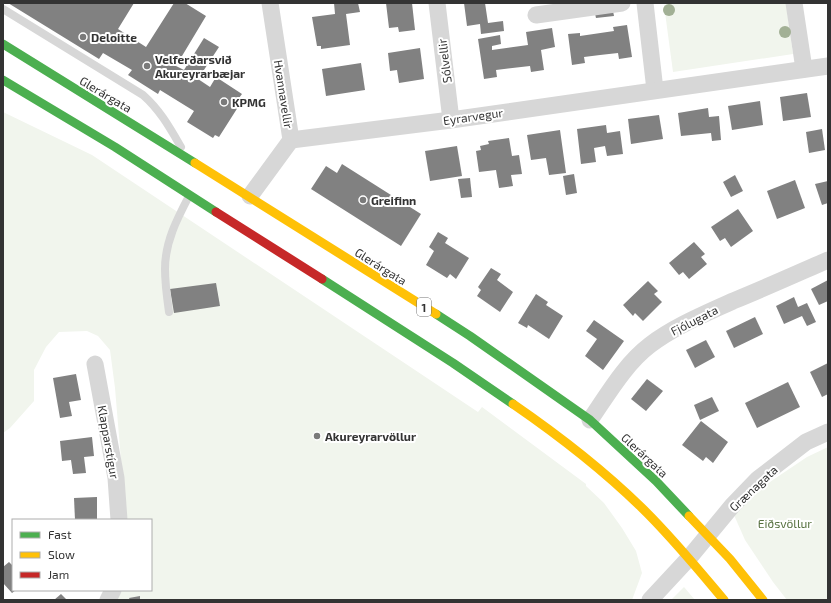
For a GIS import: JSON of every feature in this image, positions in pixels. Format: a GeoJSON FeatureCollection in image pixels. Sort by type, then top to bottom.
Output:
{"type":"FeatureCollection","features":[{"type":"Feature","properties":{"kind":"highway","name":"Glerárgata"},"geometry":{"type":"LineString","coordinates":[[3,44],[250,196],[470,336],[590,420],[656,481],[708,535],[730,559],[763,600]]}},
{"type":"Feature","properties":{"kind":"highway"},"geometry":{"type":"LineString","coordinates":[[3,80],[115,147],[453,363],[550,429],[597,467],[641,507],[689,558],[724,600]]}},
{"type":"Feature","properties":{"kind":"street","name":"Hvannavellir"},"geometry":{"type":"LineString","coordinates":[[250,196],[291,140],[270,3]]}},
{"type":"Feature","properties":{"kind":"street","name":"Sólvellir"},"geometry":{"type":"LineString","coordinates":[[437,3],[451,120]]}},
{"type":"Feature","properties":{"kind":"street"},"geometry":{"type":"LineString","coordinates":[[536,14],[622,3]]}},
{"type":"Feature","properties":{"kind":"street"},"geometry":{"type":"LineString","coordinates":[[645,3],[655,90]]}},
{"type":"Feature","properties":{"kind":"street"},"geometry":{"type":"LineString","coordinates":[[794,3],[804,69]]}},
{"type":"Feature","properties":{"kind":"street","name":"Eyrarvegur"},"geometry":{"type":"LineString","coordinates":[[291,140],[451,120],[828,66]]}},
{"type":"Feature","properties":{"kind":"street","name":"Fjólugata"},"geometry":{"type":"LineString","coordinates":[[590,420],[612,387],[633,361],[650,345],[673,330],[704,314],[828,260]]}},
{"type":"Feature","properties":{"kind":"street","name":"Klapparstígur"},"geometry":{"type":"LineString","coordinates":[[95,364],[116,478],[119,519]]}},
{"type":"Feature","properties":{"kind":"street","name":"Grænagata"},"geometry":{"type":"LineString","coordinates":[[650,600],[689,558],[732,506],[758,480],[806,442],[828,432]]}},
{"type":"Feature","properties":{"kind":"street"},"geometry":{"type":"LineString","coordinates":[[108,600],[112,591]]}},
{"type":"Feature","properties":{"kind":"lane"},"geometry":{"type":"LineString","coordinates":[[3,8],[143,95],[155,106],[165,120],[188,158]]}},
{"type":"Feature","properties":{"kind":"lane"},"geometry":{"type":"LineString","coordinates":[[169,312],[165,280],[166,255],[172,231],[190,195]]}},
{"type":"Feature","properties":{"kind":"green space"},"geometry":{"type":"Polygon","coordinates":[[[676,3],[786,3],[793,54],[673,72],[664,5],[676,3]]]}},
{"type":"Feature","properties":{"kind":"green space","name":"Akureyrarvöllur"},"geometry":{"type":"Polygon","coordinates":[[[3,112],[92,155],[478,412],[482,407],[586,484],[586,486],[604,503],[622,528],[636,551],[642,573],[632,600],[116,600],[121,591],[152,591],[152,519],[126,519],[115,388],[110,350],[98,336],[87,331],[59,332],[46,347],[34,370],[34,401],[10,428],[3,433],[3,112]]]}},
{"type":"Feature","properties":{"kind":"green space","name":"Eiðsvöllur"},"geometry":{"type":"Polygon","coordinates":[[[828,447],[828,600],[787,600],[745,540],[734,515],[755,492],[807,457],[828,447]]]}},
{"type":"Feature","properties":{"kind":"green space"},"geometry":{"type":"Polygon","coordinates":[[[684,587],[695,600],[671,600],[684,587]]]}},
{"type":"Feature","properties":{"kind":"building"},"geometry":{"type":"Polygon","coordinates":[[[8,3],[134,3],[118,29],[146,47],[174,3],[185,3],[206,16],[176,66],[184,70],[204,38],[219,47],[198,79],[210,87],[216,77],[242,94],[236,102],[240,104],[219,137],[215,135],[213,138],[187,122],[194,111],[160,90],[158,94],[128,75],[132,70],[103,53],[99,59],[8,3]]]}},
{"type":"Feature","properties":{"kind":"building"},"geometry":{"type":"Polygon","coordinates":[[[334,3],[358,3],[360,12],[346,14],[350,45],[321,49],[321,46],[317,46],[312,17],[335,14],[334,3]]]}},
{"type":"Feature","properties":{"kind":"building"},"geometry":{"type":"Polygon","coordinates":[[[386,3],[412,3],[415,30],[399,32],[398,27],[389,28],[386,3]]]}},
{"type":"Feature","properties":{"kind":"building"},"geometry":{"type":"Polygon","coordinates":[[[464,3],[485,3],[488,23],[503,21],[504,31],[481,34],[480,24],[467,26],[464,3]]]}},
{"type":"Feature","properties":{"kind":"building"},"geometry":{"type":"Polygon","coordinates":[[[612,6],[614,16],[596,18],[594,9],[612,6]]]}},
{"type":"Feature","properties":{"kind":"building"},"geometry":{"type":"Polygon","coordinates":[[[627,25],[632,57],[619,59],[618,53],[584,57],[585,63],[572,65],[568,34],[580,33],[580,36],[614,31],[613,27],[627,25]]]}},
{"type":"Feature","properties":{"kind":"building"},"geometry":{"type":"Polygon","coordinates":[[[552,28],[555,47],[541,50],[544,70],[531,72],[530,66],[496,70],[497,77],[484,79],[478,39],[500,35],[501,44],[492,46],[492,50],[528,45],[526,32],[552,28]]]}},
{"type":"Feature","properties":{"kind":"building"},"geometry":{"type":"Polygon","coordinates":[[[420,48],[424,79],[399,83],[397,70],[390,71],[388,53],[420,48]]]}},
{"type":"Feature","properties":{"kind":"building"},"geometry":{"type":"Polygon","coordinates":[[[361,63],[365,90],[326,96],[322,69],[361,63]]]}},
{"type":"Feature","properties":{"kind":"building"},"geometry":{"type":"Polygon","coordinates":[[[807,93],[811,117],[783,121],[780,97],[807,93]]]}},
{"type":"Feature","properties":{"kind":"building"},"geometry":{"type":"Polygon","coordinates":[[[760,101],[763,125],[732,130],[728,106],[760,101]]]}},
{"type":"Feature","properties":{"kind":"building"},"geometry":{"type":"Polygon","coordinates":[[[708,108],[709,117],[719,116],[721,140],[712,141],[711,133],[681,136],[678,113],[708,108]]]}},
{"type":"Feature","properties":{"kind":"building"},"geometry":{"type":"Polygon","coordinates":[[[659,115],[663,139],[631,144],[628,119],[659,115]]]}},
{"type":"Feature","properties":{"kind":"building"},"geometry":{"type":"Polygon","coordinates":[[[606,125],[607,133],[620,131],[623,154],[607,156],[605,146],[594,148],[596,162],[581,164],[577,129],[606,125]]]}},
{"type":"Feature","properties":{"kind":"building"},"geometry":{"type":"Polygon","coordinates":[[[822,129],[825,150],[809,153],[806,132],[822,129]]]}},
{"type":"Feature","properties":{"kind":"building"},"geometry":{"type":"Polygon","coordinates":[[[560,130],[566,173],[549,175],[546,158],[531,160],[527,135],[560,130]]]}},
{"type":"Feature","properties":{"kind":"building"},"geometry":{"type":"Polygon","coordinates":[[[509,138],[512,156],[519,155],[522,174],[511,175],[513,186],[499,188],[496,170],[479,172],[476,151],[481,150],[480,146],[489,144],[488,141],[509,138]]]}},
{"type":"Feature","properties":{"kind":"building"},"geometry":{"type":"Polygon","coordinates":[[[457,146],[462,176],[430,181],[425,151],[457,146]]]}},
{"type":"Feature","properties":{"kind":"building"},"geometry":{"type":"Polygon","coordinates":[[[342,164],[421,214],[401,246],[311,189],[326,166],[337,173],[342,164]]]}},
{"type":"Feature","properties":{"kind":"building"},"geometry":{"type":"Polygon","coordinates":[[[574,174],[577,193],[566,195],[563,176],[574,174]]]}},
{"type":"Feature","properties":{"kind":"building"},"geometry":{"type":"Polygon","coordinates":[[[735,175],[743,191],[731,197],[723,182],[735,175]]]}},
{"type":"Feature","properties":{"kind":"building"},"geometry":{"type":"Polygon","coordinates":[[[470,178],[472,197],[461,198],[458,179],[470,178]]]}},
{"type":"Feature","properties":{"kind":"building"},"geometry":{"type":"Polygon","coordinates":[[[795,180],[805,208],[777,219],[767,191],[795,180]]]}},
{"type":"Feature","properties":{"kind":"building"},"geometry":{"type":"Polygon","coordinates":[[[828,181],[828,203],[822,205],[815,184],[828,181]]]}},
{"type":"Feature","properties":{"kind":"building"},"geometry":{"type":"Polygon","coordinates":[[[738,209],[753,231],[731,247],[725,238],[720,241],[711,227],[738,209]]]}},
{"type":"Feature","properties":{"kind":"building"},"geometry":{"type":"Polygon","coordinates":[[[438,232],[448,238],[445,243],[469,258],[456,279],[450,274],[447,278],[426,265],[434,251],[429,247],[438,232]]]}},
{"type":"Feature","properties":{"kind":"building"},"geometry":{"type":"Polygon","coordinates":[[[694,242],[705,254],[701,257],[707,264],[689,279],[683,272],[679,275],[669,263],[694,242]]]}},
{"type":"Feature","properties":{"kind":"building"},"geometry":{"type":"Polygon","coordinates":[[[491,268],[501,274],[497,280],[513,292],[500,312],[477,296],[481,290],[478,287],[491,268]]]}},
{"type":"Feature","properties":{"kind":"building"},"geometry":{"type":"Polygon","coordinates":[[[828,280],[828,301],[819,305],[811,289],[828,280]]]}},
{"type":"Feature","properties":{"kind":"building"},"geometry":{"type":"Polygon","coordinates":[[[648,281],[658,291],[654,294],[662,302],[643,321],[635,313],[633,316],[623,305],[648,281]]]}},
{"type":"Feature","properties":{"kind":"building"},"geometry":{"type":"Polygon","coordinates":[[[216,283],[220,306],[174,313],[170,289],[216,283]]]}},
{"type":"Feature","properties":{"kind":"building"},"geometry":{"type":"Polygon","coordinates":[[[536,294],[548,302],[546,305],[563,316],[549,339],[528,325],[527,328],[518,323],[536,294]]]}},
{"type":"Feature","properties":{"kind":"building"},"geometry":{"type":"Polygon","coordinates":[[[794,297],[798,307],[807,303],[816,322],[807,326],[802,316],[784,324],[776,306],[794,297]]]}},
{"type":"Feature","properties":{"kind":"building"},"geometry":{"type":"Polygon","coordinates":[[[755,317],[763,334],[734,348],[726,331],[755,317]]]}},
{"type":"Feature","properties":{"kind":"building"},"geometry":{"type":"Polygon","coordinates":[[[594,320],[624,341],[603,370],[585,356],[597,339],[586,331],[594,320]]]}},
{"type":"Feature","properties":{"kind":"building"},"geometry":{"type":"Polygon","coordinates":[[[706,340],[715,357],[695,368],[686,350],[706,340]]]}},
{"type":"Feature","properties":{"kind":"building"},"geometry":{"type":"Polygon","coordinates":[[[828,363],[828,394],[822,397],[810,372],[828,363]]]}},
{"type":"Feature","properties":{"kind":"building"},"geometry":{"type":"Polygon","coordinates":[[[76,374],[81,400],[69,402],[72,416],[60,418],[53,378],[76,374]]]}},
{"type":"Feature","properties":{"kind":"building"},"geometry":{"type":"Polygon","coordinates":[[[647,379],[663,391],[646,411],[631,399],[647,379]]]}},
{"type":"Feature","properties":{"kind":"building"},"geometry":{"type":"Polygon","coordinates":[[[788,382],[800,407],[757,428],[745,403],[788,382]]]}},
{"type":"Feature","properties":{"kind":"building"},"geometry":{"type":"Polygon","coordinates":[[[712,397],[719,411],[700,420],[694,405],[712,397]]]}},
{"type":"Feature","properties":{"kind":"building"},"geometry":{"type":"Polygon","coordinates":[[[701,421],[728,442],[713,463],[706,457],[703,461],[682,445],[701,421]]]}},
{"type":"Feature","properties":{"kind":"building"},"geometry":{"type":"Polygon","coordinates":[[[92,437],[94,456],[84,457],[86,473],[73,474],[71,460],[62,461],[60,441],[92,437]]]}},
{"type":"Feature","properties":{"kind":"building"},"geometry":{"type":"Polygon","coordinates":[[[97,497],[97,519],[75,519],[74,498],[97,497]]]}},
{"type":"Feature","properties":{"kind":"building"},"geometry":{"type":"Polygon","coordinates":[[[9,562],[12,565],[12,591],[15,591],[12,593],[3,583],[3,567],[9,562]]]}},
{"type":"Feature","properties":{"kind":"building"},"geometry":{"type":"Polygon","coordinates":[[[61,594],[67,600],[54,600],[61,594]]]}},
{"type":"Feature","properties":{"kind":"building"},"geometry":{"type":"Polygon","coordinates":[[[140,596],[140,600],[130,600],[129,598],[140,596]]]}},
{"type":"Feature","properties":{"kind":"traffic: fast"},"geometry":{"type":"LineString","coordinates":[[3,44],[195,163]]}},
{"type":"Feature","properties":{"kind":"traffic: fast"},"geometry":{"type":"LineString","coordinates":[[3,80],[115,147],[216,212]]}},
{"type":"Feature","properties":{"kind":"traffic: fast"},"geometry":{"type":"LineString","coordinates":[[322,279],[453,363],[513,404]]}},
{"type":"Feature","properties":{"kind":"traffic: fast"},"geometry":{"type":"LineString","coordinates":[[436,314],[590,420],[656,481],[689,516]]}},
{"type":"Feature","properties":{"kind":"traffic: slow"},"geometry":{"type":"LineString","coordinates":[[195,163],[436,314]]}},
{"type":"Feature","properties":{"kind":"traffic: slow"},"geometry":{"type":"LineString","coordinates":[[513,404],[579,452],[626,493],[652,518],[694,564],[724,600]]}},
{"type":"Feature","properties":{"kind":"traffic: slow"},"geometry":{"type":"LineString","coordinates":[[689,516],[730,559],[763,600]]}},
{"type":"Feature","properties":{"kind":"traffic: jam"},"geometry":{"type":"LineString","coordinates":[[216,212],[322,279]]}},
{"type":"Feature","properties":{"kind":"place","name":"Deloitte"},"geometry":{"type":"Point","coordinates":[83,37]}},
{"type":"Feature","properties":{"kind":"place","name":"Velferðarsvið Akureyrarbæjar"},"geometry":{"type":"Point","coordinates":[147,66]}},
{"type":"Feature","properties":{"kind":"place","name":"KPMG"},"geometry":{"type":"Point","coordinates":[224,102]}},
{"type":"Feature","properties":{"kind":"place","name":"Greifinn"},"geometry":{"type":"Point","coordinates":[363,200]}},
{"type":"Feature","properties":{"kind":"place","name":"Akureyrarvöllur"},"geometry":{"type":"Point","coordinates":[317,436]}}]}
